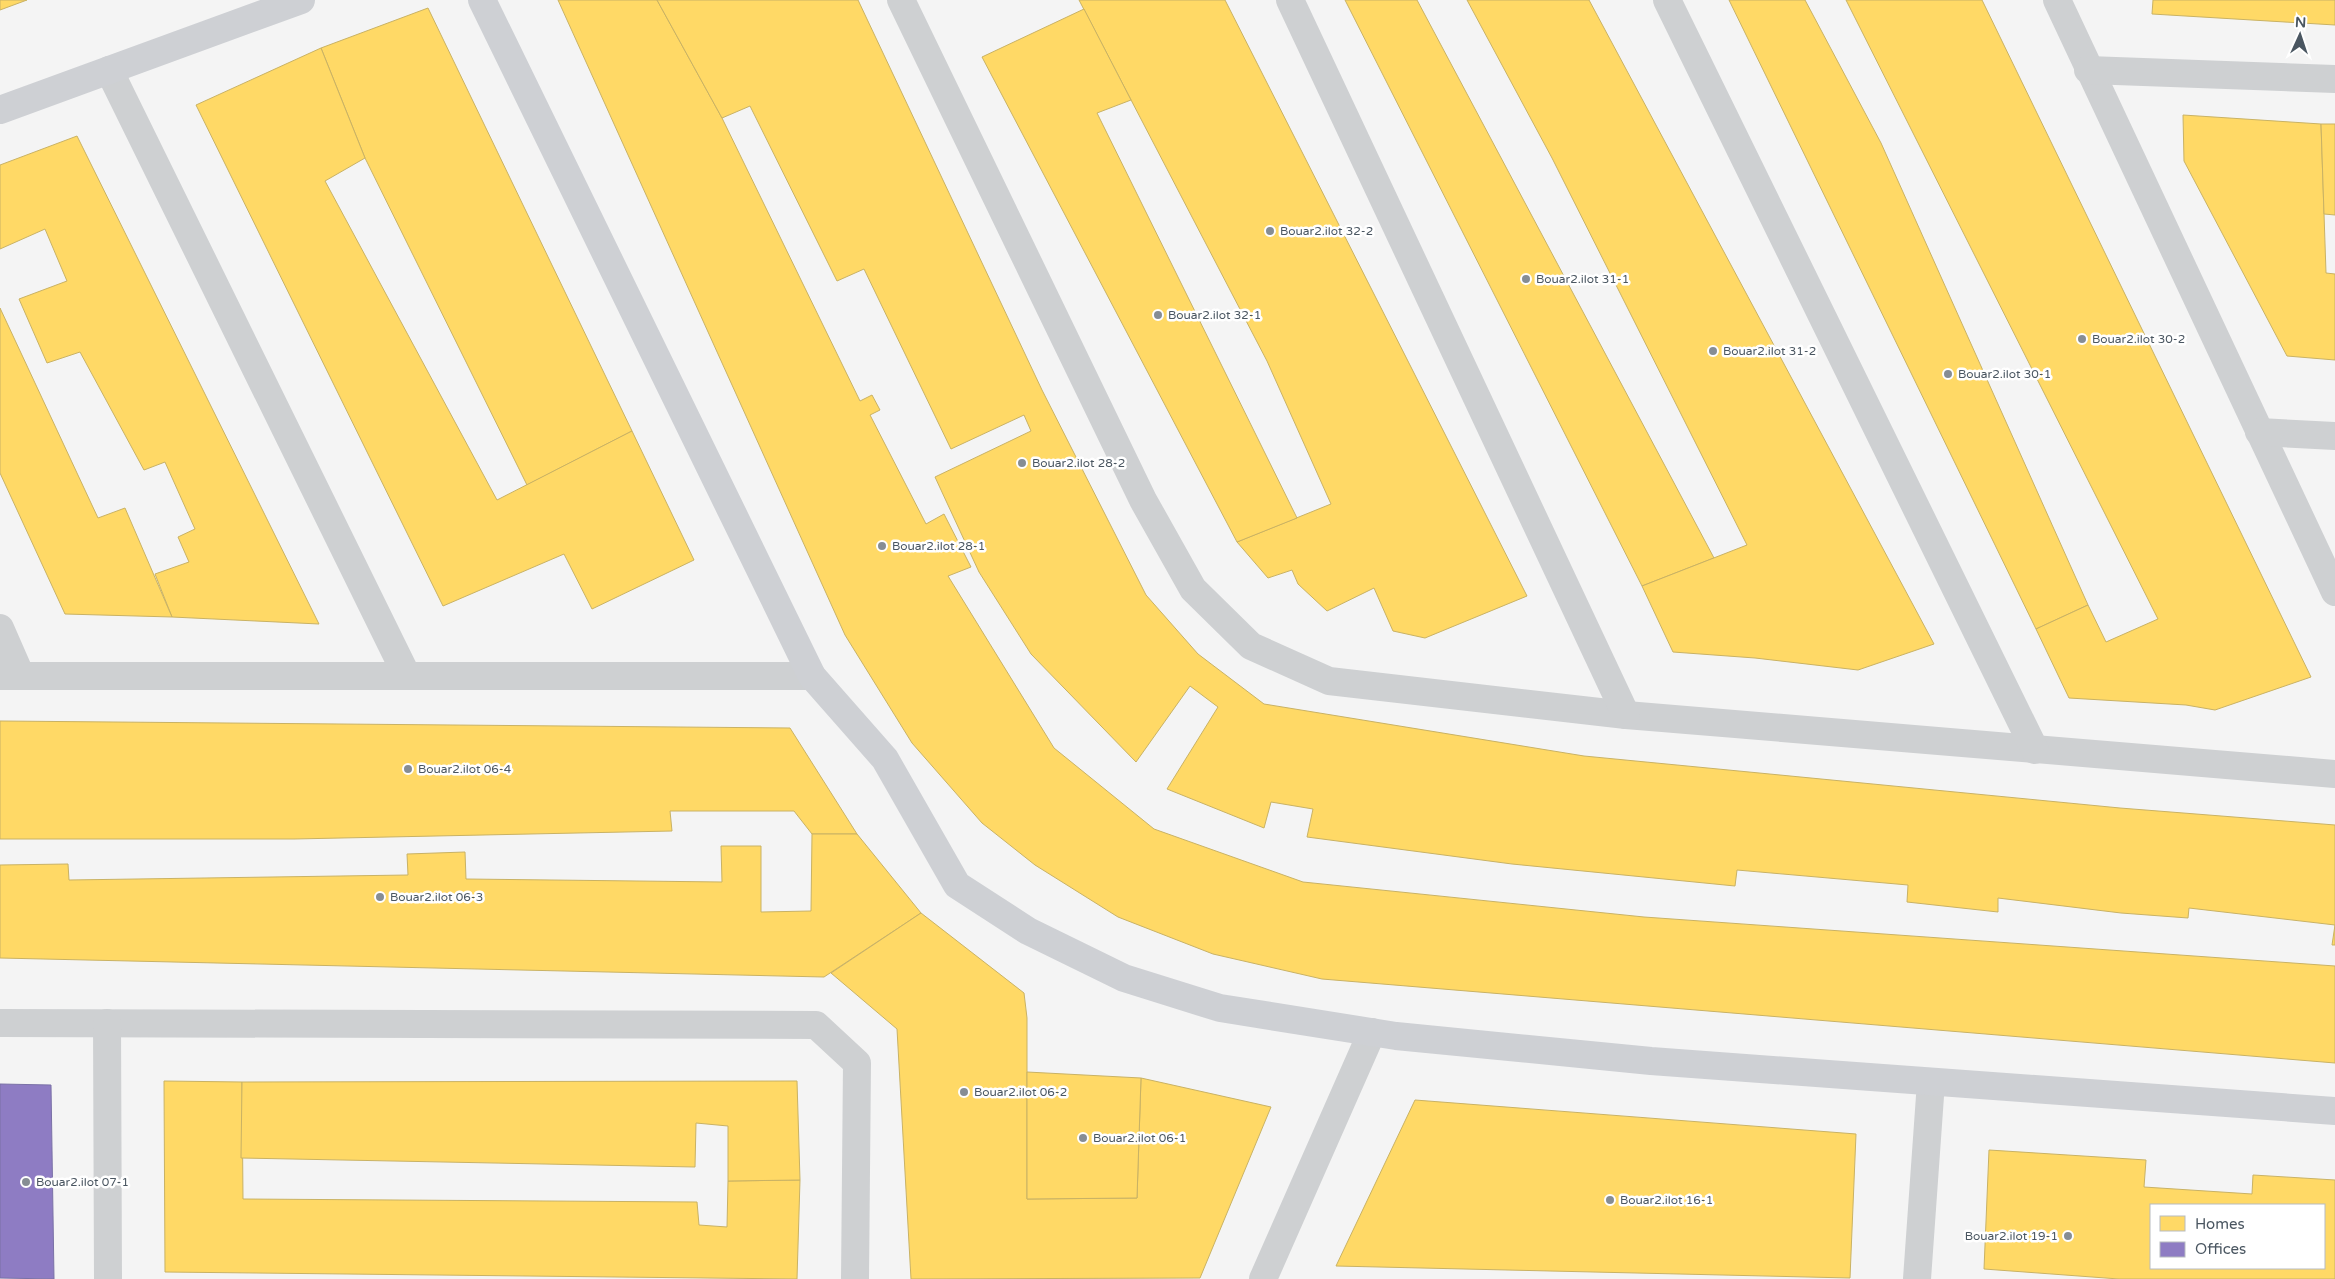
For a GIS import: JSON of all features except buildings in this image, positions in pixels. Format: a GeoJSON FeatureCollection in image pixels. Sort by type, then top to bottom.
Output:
{"type":"FeatureCollection","features":[{"type":"Feature","properties":{"kind":"street"},"geometry":{"type":"LineString","coordinates":[[0,110],[301,0]]}},
{"type":"Feature","properties":{"kind":"street"},"geometry":{"type":"LineString","coordinates":[[482,0],[812,676],[885,759],[957,885],[1028,931],[1124,978],[1220,1008],[1372,1032],[1651,1061],[2335,1111]]}},
{"type":"Feature","properties":{"kind":"street"},"geometry":{"type":"LineString","coordinates":[[901,0],[1143,500],[1193,589],[1251,646],[1329,681],[1626,714],[2335,774]]}},
{"type":"Feature","properties":{"kind":"street"},"geometry":{"type":"LineString","coordinates":[[1290,0],[1626,714]]}},
{"type":"Feature","properties":{"kind":"street"},"geometry":{"type":"LineString","coordinates":[[1667,0],[2034,750]]}},
{"type":"Feature","properties":{"kind":"street"},"geometry":{"type":"LineString","coordinates":[[2057,0],[2088,70],[2335,592]]}},
{"type":"Feature","properties":{"kind":"street"},"geometry":{"type":"LineString","coordinates":[[109,70],[407,676]]}},
{"type":"Feature","properties":{"kind":"street"},"geometry":{"type":"LineString","coordinates":[[2088,70],[2335,79]]}},
{"type":"Feature","properties":{"kind":"street"},"geometry":{"type":"LineString","coordinates":[[2259,432],[2335,436]]}},
{"type":"Feature","properties":{"kind":"street"},"geometry":{"type":"LineString","coordinates":[[0,628],[11,676],[812,676]]}},
{"type":"Feature","properties":{"kind":"street"},"geometry":{"type":"LineString","coordinates":[[0,1023],[816,1025],[857,1064],[856,1279]]}},
{"type":"Feature","properties":{"kind":"street"},"geometry":{"type":"LineString","coordinates":[[107,1024],[108,1279]]}},
{"type":"Feature","properties":{"kind":"street"},"geometry":{"type":"LineString","coordinates":[[1263,1279],[1372,1032]]}},
{"type":"Feature","properties":{"kind":"street"},"geometry":{"type":"LineString","coordinates":[[1917,1279],[1931,1082]]}},
{"type":"Feature","properties":{"kind":"place","name":"Bouar2.ilot 32-2"},"geometry":{"type":"Point","coordinates":[1270,231]}},
{"type":"Feature","properties":{"kind":"place","name":"Bouar2.ilot 31-1"},"geometry":{"type":"Point","coordinates":[1526,279]}},
{"type":"Feature","properties":{"kind":"place","name":"Bouar2.ilot 32-1"},"geometry":{"type":"Point","coordinates":[1158,315]}},
{"type":"Feature","properties":{"kind":"place","name":"Bouar2.ilot 30-2"},"geometry":{"type":"Point","coordinates":[2082,339]}},
{"type":"Feature","properties":{"kind":"place","name":"Bouar2.ilot 31-2"},"geometry":{"type":"Point","coordinates":[1713,351]}},
{"type":"Feature","properties":{"kind":"place","name":"Bouar2.ilot 30-1"},"geometry":{"type":"Point","coordinates":[1948,374]}},
{"type":"Feature","properties":{"kind":"place","name":"Bouar2.ilot 28-2"},"geometry":{"type":"Point","coordinates":[1022,463]}},
{"type":"Feature","properties":{"kind":"place","name":"Bouar2.ilot 28-1"},"geometry":{"type":"Point","coordinates":[882,546]}},
{"type":"Feature","properties":{"kind":"place","name":"Bouar2.ilot 06-4"},"geometry":{"type":"Point","coordinates":[408,769]}},
{"type":"Feature","properties":{"kind":"place","name":"Bouar2.ilot 06-3"},"geometry":{"type":"Point","coordinates":[380,897]}},
{"type":"Feature","properties":{"kind":"place","name":"Bouar2.ilot 06-2"},"geometry":{"type":"Point","coordinates":[964,1092]}},
{"type":"Feature","properties":{"kind":"place","name":"Bouar2.ilot 06-1"},"geometry":{"type":"Point","coordinates":[1083,1138]}},
{"type":"Feature","properties":{"kind":"place","name":"Bouar2.ilot 07-1"},"geometry":{"type":"Point","coordinates":[26,1182]}},
{"type":"Feature","properties":{"kind":"place","name":"Bouar2.ilot 16-1"},"geometry":{"type":"Point","coordinates":[1610,1200]}},
{"type":"Feature","properties":{"kind":"place","name":"Bouar2.ilot 19-1"},"geometry":{"type":"Point","coordinates":[2068,1236]}}]}
